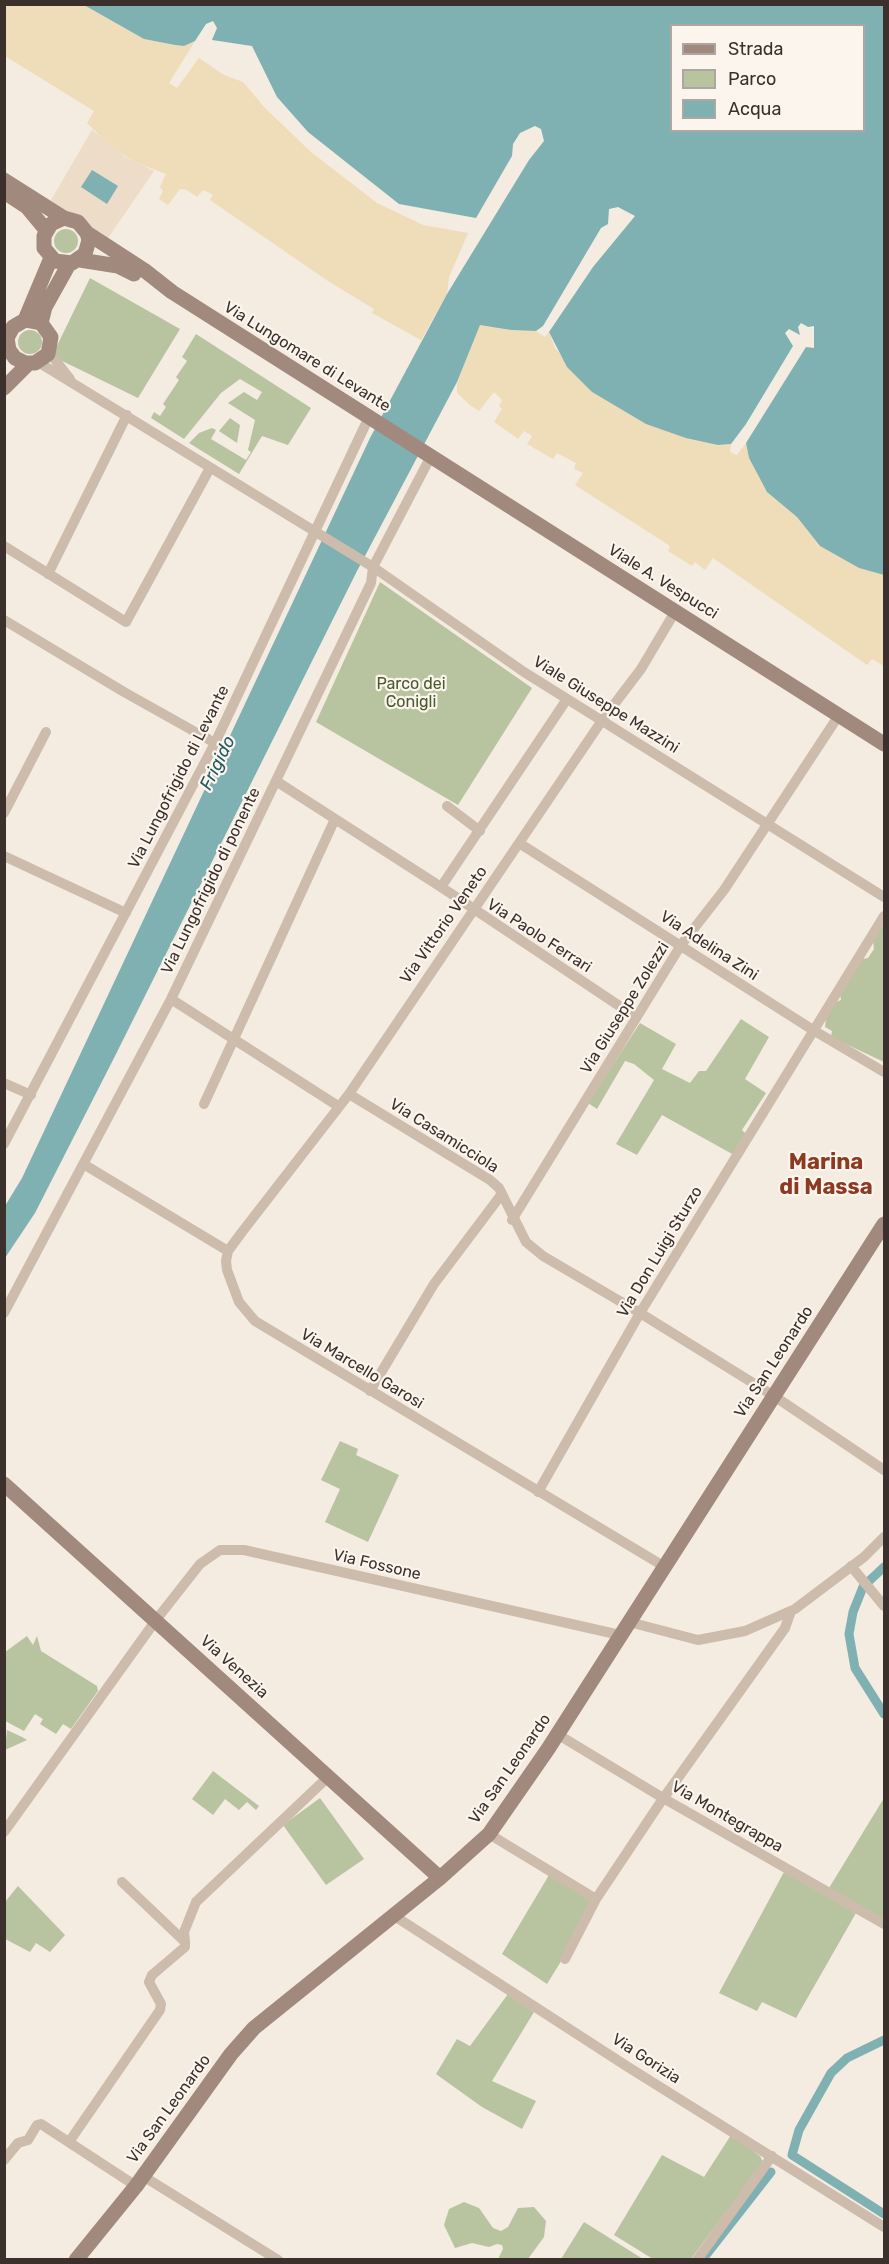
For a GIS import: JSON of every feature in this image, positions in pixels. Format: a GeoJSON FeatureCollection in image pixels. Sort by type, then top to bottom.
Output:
{"type":"FeatureCollection","features":[{"type":"Feature","properties":{"kind":"main road"},"geometry":{"type":"LineString","coordinates":[[4,180],[64,218],[78,222],[87,233],[88,248],[74,262],[45,307],[41,323]]}},
{"type":"Feature","properties":{"kind":"main road"},"geometry":{"type":"LineString","coordinates":[[4,192],[27,207],[46,230]]}},
{"type":"Feature","properties":{"kind":"main road"},"geometry":{"type":"LineString","coordinates":[[51,258],[43,242],[46,230],[57,220],[64,218]]}},
{"type":"Feature","properties":{"kind":"main road","name":"Via Lungomare di Levante"},"geometry":{"type":"LineString","coordinates":[[87,233],[144,270],[172,292],[427,454]]}},
{"type":"Feature","properties":{"kind":"main road"},"geometry":{"type":"LineString","coordinates":[[51,258],[74,262]]}},
{"type":"Feature","properties":{"kind":"main road"},"geometry":{"type":"LineString","coordinates":[[4,370],[11,335],[51,258]]}},
{"type":"Feature","properties":{"kind":"main road","name":"Via Lungomare di Levante"},"geometry":{"type":"LineString","coordinates":[[74,262],[118,266],[172,292]]}},
{"type":"Feature","properties":{"kind":"main road"},"geometry":{"type":"LineString","coordinates":[[11,335],[41,323]]}},
{"type":"Feature","properties":{"kind":"main road"},"geometry":{"type":"LineString","coordinates":[[4,388],[38,359],[50,334],[41,323]]}},
{"type":"Feature","properties":{"kind":"main road"},"geometry":{"type":"LineString","coordinates":[[11,335],[18,361],[38,359]]}},
{"type":"Feature","properties":{"kind":"main road","name":"Viale A. Vespucci"},"geometry":{"type":"LineString","coordinates":[[427,454],[885,744]]}},
{"type":"Feature","properties":{"kind":"main road","name":"Via San Leonardo"},"geometry":{"type":"LineString","coordinates":[[76,2259],[139,2181],[231,2054],[254,2028],[440,1878],[489,1834],[630,1622],[885,1224]]}},
{"type":"Feature","properties":{"kind":"main road","name":"Via Venezia"},"geometry":{"type":"LineString","coordinates":[[4,1484],[440,1878]]}},
{"type":"Feature","properties":{"kind":"street","name":"Viale Giuseppe Mazzini"},"geometry":{"type":"LineString","coordinates":[[38,359],[79,388],[127,415],[369,565],[524,672],[770,821],[885,897]]}},
{"type":"Feature","properties":{"kind":"street"},"geometry":{"type":"LineString","coordinates":[[48,574],[127,415]]}},
{"type":"Feature","properties":{"kind":"street","name":"Via Lungofrigido di Levante"},"geometry":{"type":"LineString","coordinates":[[4,1144],[215,743],[319,536],[372,419]]}},
{"type":"Feature","properties":{"kind":"street","name":"Via Lungofrigido di ponente"},"geometry":{"type":"LineString","coordinates":[[4,1314],[171,999],[371,583],[369,565],[427,454]]}},
{"type":"Feature","properties":{"kind":"street"},"geometry":{"type":"LineString","coordinates":[[4,546],[126,622],[210,468]]}},
{"type":"Feature","properties":{"kind":"street","name":"Via Vittorio Veneto"},"geometry":{"type":"LineString","coordinates":[[228,1251],[349,1094],[603,719],[641,669],[676,610]]}},
{"type":"Feature","properties":{"kind":"street"},"geometry":{"type":"LineString","coordinates":[[4,620],[215,743]]}},
{"type":"Feature","properties":{"kind":"street"},"geometry":{"type":"LineString","coordinates":[[441,887],[567,699]]}},
{"type":"Feature","properties":{"kind":"street","name":"Via Giuseppe Zolezzi"},"geometry":{"type":"LineString","coordinates":[[512,1220],[681,945],[724,890],[839,715]]}},
{"type":"Feature","properties":{"kind":"street"},"geometry":{"type":"LineString","coordinates":[[4,813],[46,732]]}},
{"type":"Feature","properties":{"kind":"street","name":"Via Paolo Ferrari"},"geometry":{"type":"LineString","coordinates":[[276,781],[441,887],[636,1017]]}},
{"type":"Feature","properties":{"kind":"street"},"geometry":{"type":"LineString","coordinates":[[447,806],[480,831]]}},
{"type":"Feature","properties":{"kind":"street"},"geometry":{"type":"LineString","coordinates":[[204,1104],[335,819]]}},
{"type":"Feature","properties":{"kind":"street","name":"Via Adelina Zini"},"geometry":{"type":"LineString","coordinates":[[519,843],[813,1030],[885,1072]]}},
{"type":"Feature","properties":{"kind":"street"},"geometry":{"type":"LineString","coordinates":[[4,856],[126,913]]}},
{"type":"Feature","properties":{"kind":"street","name":"Via Don Luigi Sturzo"},"geometry":{"type":"LineString","coordinates":[[538,1492],[640,1312],[885,916]]}},
{"type":"Feature","properties":{"kind":"street"},"geometry":{"type":"LineString","coordinates":[[171,999],[338,1106]]}},
{"type":"Feature","properties":{"kind":"street"},"geometry":{"type":"LineString","coordinates":[[4,1083],[31,1095]]}},
{"type":"Feature","properties":{"kind":"street","name":"Via Casamicciola"},"geometry":{"type":"LineString","coordinates":[[349,1094],[490,1180],[499,1188],[512,1220],[526,1242],[543,1256],[640,1312],[774,1396],[885,1470]]}},
{"type":"Feature","properties":{"kind":"street"},"geometry":{"type":"LineString","coordinates":[[85,1165],[228,1251]]}},
{"type":"Feature","properties":{"kind":"street"},"geometry":{"type":"LineString","coordinates":[[370,1391],[439,1277],[501,1195]]}},
{"type":"Feature","properties":{"kind":"street","name":"Via Marcello Garosi"},"geometry":{"type":"LineString","coordinates":[[228,1251],[226,1270],[240,1302],[249,1315],[279,1337],[664,1567]]}},
{"type":"Feature","properties":{"kind":"street"},"geometry":{"type":"LineString","coordinates":[[630,1622],[698,1640],[745,1631],[791,1611],[854,1570],[885,1537]]}},
{"type":"Feature","properties":{"kind":"street","name":"Via Fossone"},"geometry":{"type":"LineString","coordinates":[[4,1833],[156,1620],[209,1555],[232,1548],[620,1635]]}},
{"type":"Feature","properties":{"kind":"street"},"geometry":{"type":"LineString","coordinates":[[854,1570],[873,1594],[884,1603]]}},
{"type":"Feature","properties":{"kind":"street"},"geometry":{"type":"LineString","coordinates":[[565,1959],[596,1899],[663,1798],[784,1628],[791,1611]]}},
{"type":"Feature","properties":{"kind":"street","name":"Via Montegrappa"},"geometry":{"type":"LineString","coordinates":[[557,1734],[663,1798],[885,1924]]}},
{"type":"Feature","properties":{"kind":"street"},"geometry":{"type":"LineString","coordinates":[[69,2142],[160,2010],[161,2004],[149,1982],[152,1975],[185,1947],[184,1932],[187,1919],[196,1902],[328,1777]]}},
{"type":"Feature","properties":{"kind":"street"},"geometry":{"type":"LineString","coordinates":[[489,1834],[596,1899]]}},
{"type":"Feature","properties":{"kind":"street"},"geometry":{"type":"LineString","coordinates":[[122,1882],[185,1942]]}},
{"type":"Feature","properties":{"kind":"street","name":"Via Gorizia"},"geometry":{"type":"LineString","coordinates":[[393,1915],[628,2067],[885,2227]]}},
{"type":"Feature","properties":{"kind":"street"},"geometry":{"type":"LineString","coordinates":[[4,2160],[18,2143],[28,2140],[37,2125],[41,2124],[278,2259]]}},
{"type":"Feature","properties":{"kind":"street"},"geometry":{"type":"LineString","coordinates":[[697,2259],[772,2156]]}},
{"type":"Feature","properties":{"kind":"green space"},"geometry":{"type":"Polygon","coordinates":[[[66,229],[71,230],[77,236],[77,246],[71,252],[66,253],[61,252],[55,246],[54,241],[55,236],[61,230],[66,229]]]}},
{"type":"Feature","properties":{"kind":"green space"},"geometry":{"type":"Polygon","coordinates":[[[90,278],[180,329],[138,398],[52,356],[90,278]]]}},
{"type":"Feature","properties":{"kind":"green space"},"geometry":{"type":"Polygon","coordinates":[[[25,330],[35,330],[42,337],[42,347],[35,354],[25,354],[18,347],[18,337],[25,330]]]}},
{"type":"Feature","properties":{"kind":"green space"},"geometry":{"type":"Polygon","coordinates":[[[196,334],[311,408],[288,445],[262,436],[239,474],[189,443],[199,433],[212,428],[216,430],[211,439],[246,460],[251,452],[248,450],[255,420],[228,403],[244,392],[257,400],[262,392],[240,379],[221,393],[184,439],[151,418],[154,412],[160,416],[166,407],[163,404],[179,380],[176,377],[187,361],[182,357],[196,334]]]}},
{"type":"Feature","properties":{"kind":"green space"},"geometry":{"type":"Polygon","coordinates":[[[230,418],[240,425],[237,443],[219,431],[230,418]]]}},
{"type":"Feature","properties":{"kind":"green space","name":"Parco dei Conigli"},"geometry":{"type":"Polygon","coordinates":[[[380,582],[532,688],[458,805],[316,722],[380,582]]]}},
{"type":"Feature","properties":{"kind":"green space"},"geometry":{"type":"Polygon","coordinates":[[[884,922],[884,1062],[831,1037],[832,1031],[825,1027],[826,1018],[836,1002],[841,1000],[840,993],[863,959],[868,958],[874,949],[873,941],[884,922]]]}},
{"type":"Feature","properties":{"kind":"green space"},"geometry":{"type":"Polygon","coordinates":[[[741,1019],[769,1037],[745,1079],[766,1093],[742,1130],[746,1134],[734,1155],[662,1115],[637,1155],[616,1144],[654,1080],[634,1064],[625,1061],[597,1109],[588,1103],[640,1023],[676,1044],[662,1069],[690,1083],[699,1071],[706,1071],[741,1019]]]}},
{"type":"Feature","properties":{"kind":"green space"},"geometry":{"type":"Polygon","coordinates":[[[340,1441],[358,1449],[356,1455],[399,1475],[368,1542],[325,1522],[340,1489],[321,1480],[340,1441]]]}},
{"type":"Feature","properties":{"kind":"green space"},"geometry":{"type":"Polygon","coordinates":[[[27,1636],[33,1645],[37,1636],[41,1651],[97,1686],[98,1691],[71,1729],[63,1724],[56,1734],[40,1724],[43,1719],[35,1714],[24,1731],[5,1721],[5,1652],[27,1636]]]}},
{"type":"Feature","properties":{"kind":"green space"},"geometry":{"type":"Polygon","coordinates":[[[7,1730],[22,1737],[27,1740],[5,1750],[7,1730]]]}},
{"type":"Feature","properties":{"kind":"green space"},"geometry":{"type":"Polygon","coordinates":[[[213,1771],[259,1806],[256,1810],[247,1802],[239,1810],[225,1799],[213,1815],[192,1799],[213,1771]]]}},
{"type":"Feature","properties":{"kind":"green space"},"geometry":{"type":"Polygon","coordinates":[[[320,1798],[364,1859],[326,1885],[283,1825],[320,1798]]]}},
{"type":"Feature","properties":{"kind":"green space"},"geometry":{"type":"Polygon","coordinates":[[[884,1798],[884,1919],[829,1888],[884,1798]]]}},
{"type":"Feature","properties":{"kind":"green space"},"geometry":{"type":"Polygon","coordinates":[[[784,1872],[856,1913],[796,2018],[762,2002],[757,2011],[719,1993],[784,1872]]]}},
{"type":"Feature","properties":{"kind":"green space"},"geometry":{"type":"Polygon","coordinates":[[[549,1875],[593,1900],[576,1937],[547,1984],[502,1954],[549,1875]]]}},
{"type":"Feature","properties":{"kind":"green space"},"geometry":{"type":"Polygon","coordinates":[[[18,1886],[65,1935],[50,1952],[36,1943],[30,1952],[5,1939],[5,1902],[18,1886]]]}},
{"type":"Feature","properties":{"kind":"green space"},"geometry":{"type":"Polygon","coordinates":[[[508,1994],[534,2012],[492,2081],[536,2101],[522,2129],[482,2107],[436,2074],[457,2039],[470,2046],[508,1994]]]}},
{"type":"Feature","properties":{"kind":"green space"},"geometry":{"type":"Polygon","coordinates":[[[731,2135],[760,2156],[763,2162],[691,2259],[653,2259],[614,2235],[662,2155],[704,2177],[731,2135]]]}},
{"type":"Feature","properties":{"kind":"green space"},"geometry":{"type":"Polygon","coordinates":[[[464,2202],[479,2208],[493,2228],[501,2231],[508,2227],[518,2208],[534,2207],[546,2221],[544,2237],[528,2259],[498,2259],[503,2249],[502,2245],[497,2244],[489,2247],[472,2243],[455,2248],[444,2225],[449,2209],[464,2202]]]}},
{"type":"Feature","properties":{"kind":"green space"},"geometry":{"type":"Polygon","coordinates":[[[584,2222],[643,2259],[561,2259],[584,2222]]]}},
{"type":"Feature","properties":{"kind":"sand"},"geometry":{"type":"Polygon","coordinates":[[[4,5],[84,5],[144,39],[184,46],[195,41],[169,83],[177,88],[199,58],[224,75],[243,82],[265,108],[311,152],[377,203],[423,225],[468,233],[449,277],[447,294],[421,340],[372,313],[374,309],[328,281],[210,200],[213,195],[208,192],[203,190],[197,197],[187,190],[180,189],[168,205],[159,199],[163,191],[160,187],[166,174],[137,163],[112,148],[87,123],[94,111],[5,56],[4,5]]]}},
{"type":"Feature","properties":{"kind":"sand"},"geometry":{"type":"Polygon","coordinates":[[[480,324],[511,330],[536,331],[545,337],[549,332],[555,348],[592,392],[646,424],[718,445],[731,444],[730,452],[737,455],[746,443],[749,458],[767,492],[797,517],[820,546],[859,568],[884,575],[884,666],[872,659],[867,665],[713,558],[705,570],[695,562],[692,566],[668,551],[670,547],[667,544],[575,485],[583,473],[574,469],[576,463],[557,453],[553,459],[527,444],[532,436],[524,431],[518,439],[494,422],[502,409],[499,406],[502,400],[494,392],[479,411],[470,405],[457,393],[457,382],[480,324]]]}},
{"type":"Feature","properties":{"kind":"shaded area"},"geometry":{"type":"Polygon","coordinates":[[[92,130],[125,157],[154,171],[108,238],[94,232],[81,215],[61,210],[51,200],[92,130]]]}},
{"type":"Feature","properties":{"kind":"water","name":"Frigido"},"geometry":{"type":"Polygon","coordinates":[[[84,5],[884,5],[884,575],[859,568],[820,546],[797,517],[767,492],[749,458],[746,443],[806,347],[814,348],[814,326],[808,327],[801,323],[798,327],[800,335],[789,329],[785,333],[793,346],[746,424],[731,444],[718,445],[686,438],[646,424],[592,392],[567,367],[549,332],[593,267],[635,216],[618,207],[609,209],[608,224],[601,228],[543,326],[536,331],[480,325],[457,382],[357,571],[114,1058],[35,1213],[5,1258],[5,1206],[22,1178],[370,438],[447,294],[529,160],[544,141],[541,129],[535,126],[520,133],[513,144],[512,156],[476,218],[399,204],[308,132],[277,97],[252,46],[212,40],[217,28],[213,21],[206,24],[195,41],[184,46],[144,39],[84,5]]]}},
{"type":"Feature","properties":{"kind":"water"},"geometry":{"type":"Polygon","coordinates":[[[92,170],[118,186],[107,204],[81,187],[92,170]]]}},
{"type":"Feature","properties":{"kind":"waterway"},"geometry":{"type":"LineString","coordinates":[[868,1582],[884,1567]]}},
{"type":"Feature","properties":{"kind":"waterway"},"geometry":{"type":"LineString","coordinates":[[863,1587],[853,1612],[849,1634],[855,1668],[884,1714]]}},
{"type":"Feature","properties":{"kind":"waterway"},"geometry":{"type":"LineString","coordinates":[[884,2040],[847,2058],[831,2073],[799,2130],[792,2155],[884,2214]]}},
{"type":"Feature","properties":{"kind":"waterway"},"geometry":{"type":"LineString","coordinates":[[706,2255],[771,2172]]}},
{"type":"Feature","properties":{"kind":"district","name":"Marina di Massa"},"geometry":{"type":"Point","coordinates":[826,1176]}}]}
